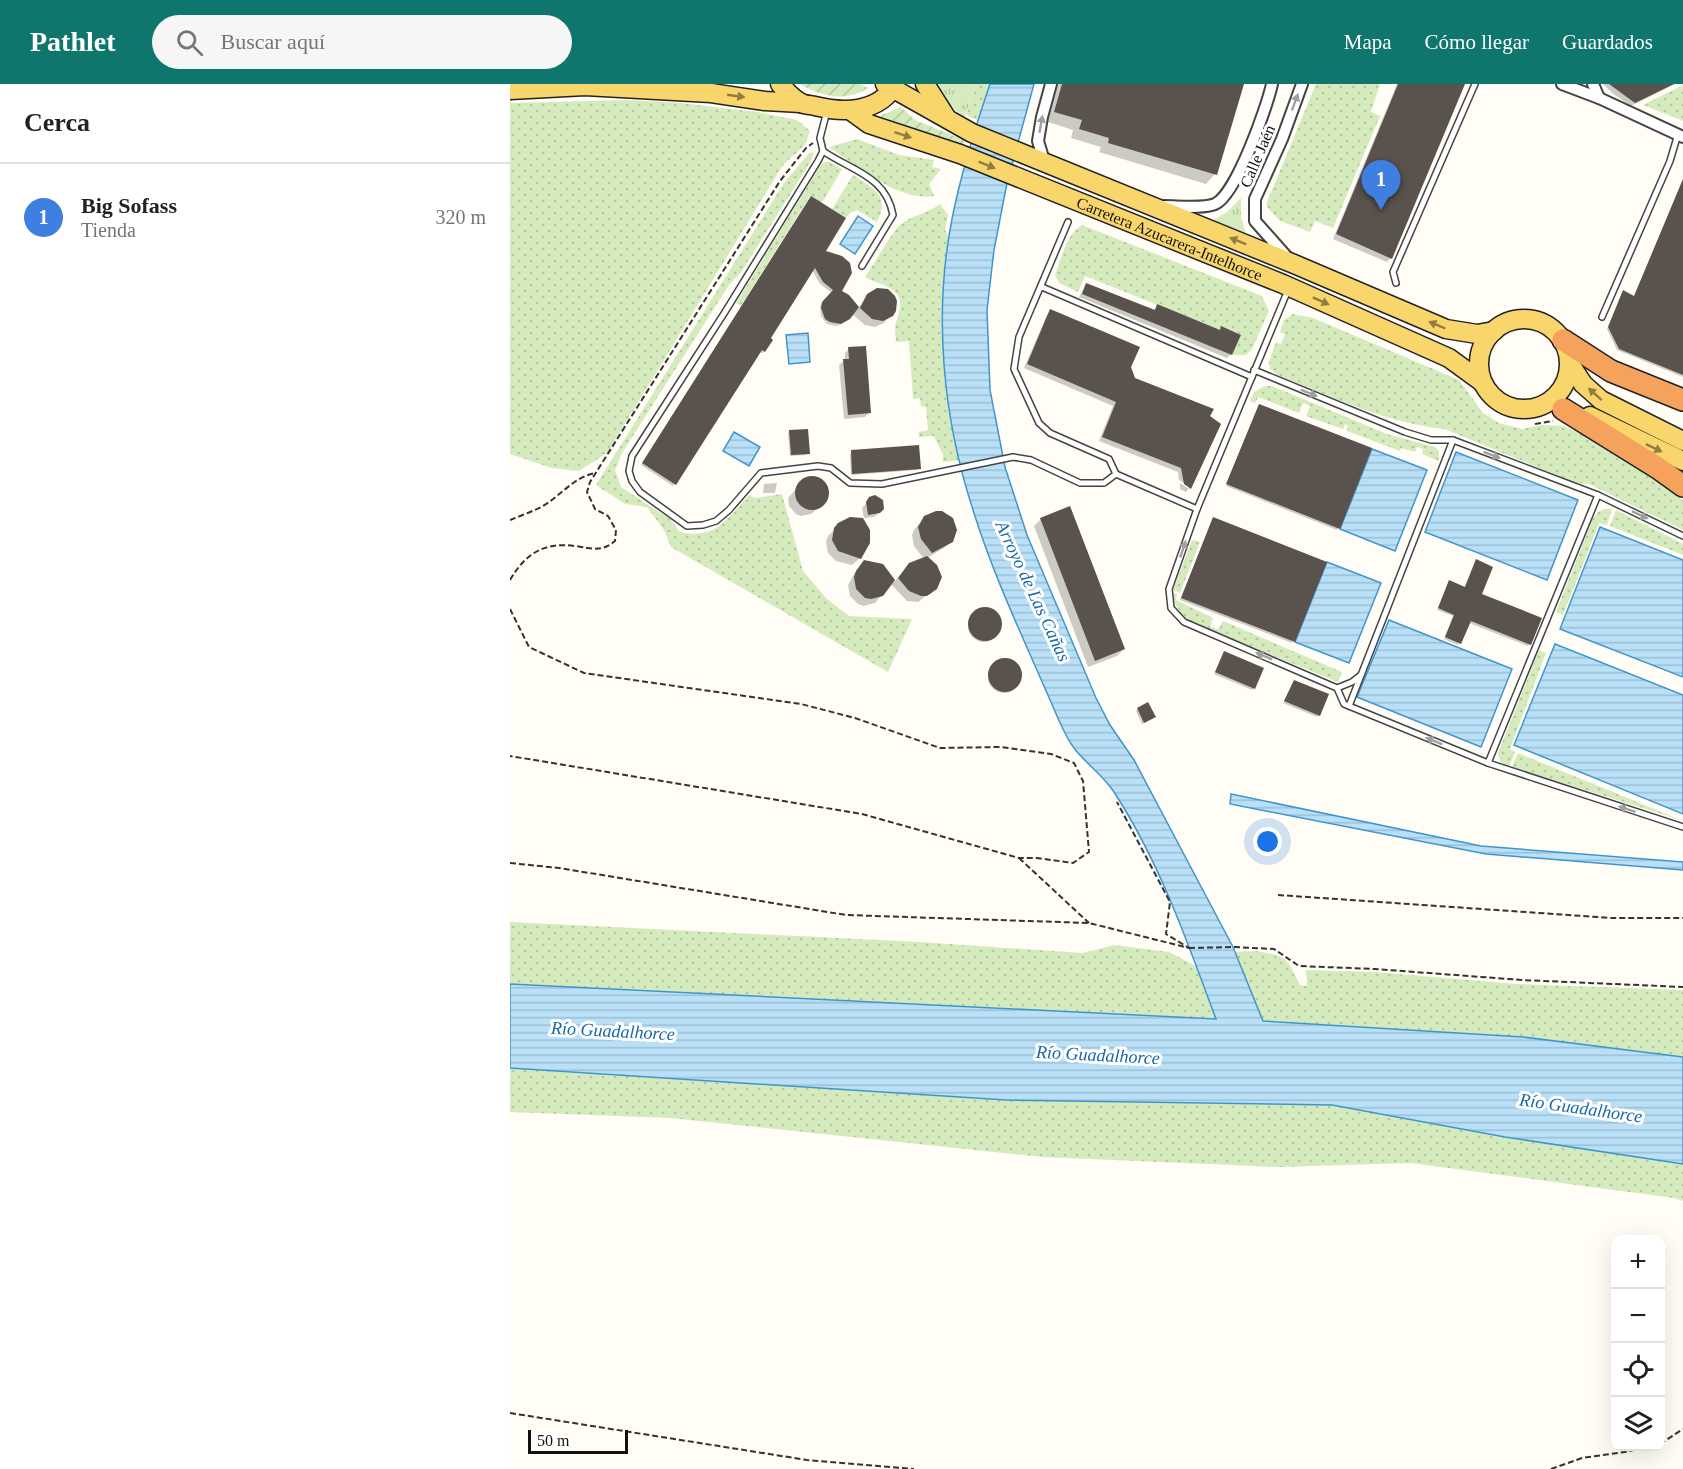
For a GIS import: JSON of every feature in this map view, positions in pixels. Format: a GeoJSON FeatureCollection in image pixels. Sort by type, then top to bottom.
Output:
{"type":"FeatureCollection","features":[{"type":"Feature","properties":{"kind":"highway"},"geometry":{"type":"LineString","coordinates":[[1563,340],[1611,371],[1683,400]]}},
{"type":"Feature","properties":{"kind":"highway"},"geometry":{"type":"LineString","coordinates":[[1563,410],[1658,468],[1683,486]]}},
{"type":"Feature","properties":{"kind":"main road"},"geometry":{"type":"LineString","coordinates":[[780,84],[801,103]]}},
{"type":"Feature","properties":{"kind":"main road"},"geometry":{"type":"LineString","coordinates":[[925,84],[949,120]]}},
{"type":"Feature","properties":{"kind":"main road"},"geometry":{"type":"LineString","coordinates":[[510,90],[596,87],[711,93],[851,111],[883,99],[891,86]]}},
{"type":"Feature","properties":{"kind":"main road","name":"Carretera Azucarera-Intelhorce"},"geometry":{"type":"LineString","coordinates":[[891,86],[972,133],[1294,264],[1446,329],[1477,334],[1494,331]]}},
{"type":"Feature","properties":{"kind":"main road","name":"Carretera Azucarera-Intelhorce"},"geometry":{"type":"LineString","coordinates":[[851,111],[869,124],[960,154],[1289,287],[1449,358],[1482,382]]}},
{"type":"Feature","properties":{"kind":"main road"},"geometry":{"type":"LineString","coordinates":[[1541,406],[1556,396],[1566,381],[1570,364],[1568,352],[1563,340],[1542,322],[1524,319],[1507,322],[1494,331],[1482,347],[1479,364],[1482,382],[1492,396],[1507,406],[1524,409],[1541,406],[1592,417],[1683,461]]}},
{"type":"Feature","properties":{"kind":"main road"},"geometry":{"type":"LineString","coordinates":[[1570,364],[1583,384],[1601,400],[1683,441]]}},
{"type":"Feature","properties":{"kind":"street"},"geometry":{"type":"LineString","coordinates":[[1046,164],[1038,141],[1041,117],[1051,84]]}},
{"type":"Feature","properties":{"kind":"street","name":"Calle Jaén"},"geometry":{"type":"LineString","coordinates":[[1150,206],[1196,207],[1215,204],[1227,194],[1244,164],[1272,84]]}},
{"type":"Feature","properties":{"kind":"street","name":"Calle Jaén"},"geometry":{"type":"LineString","coordinates":[[1294,264],[1255,221],[1255,199],[1282,139],[1302,84]]}},
{"type":"Feature","properties":{"kind":"street"},"geometry":{"type":"LineString","coordinates":[[1562,84],[1681,135]]}},
{"type":"Feature","properties":{"kind":"street"},"geometry":{"type":"LineString","coordinates":[[1593,84],[1599,98]]}},
{"type":"Feature","properties":{"kind":"lane"},"geometry":{"type":"LineString","coordinates":[[1396,283],[1393,273],[1399,256],[1474,84]]}},
{"type":"Feature","properties":{"kind":"lane"},"geometry":{"type":"LineString","coordinates":[[828,109],[820,138],[823,150],[725,312],[632,456],[629,471],[640,492],[687,526],[716,522],[761,473],[819,466],[831,468],[850,483],[882,484],[1012,457],[1031,460],[1080,483],[1104,483],[1116,474]]}},
{"type":"Feature","properties":{"kind":"lane"},"geometry":{"type":"LineString","coordinates":[[1602,316],[1681,135]]}},
{"type":"Feature","properties":{"kind":"lane"},"geometry":{"type":"LineString","coordinates":[[823,150],[878,182],[892,206],[893,215],[862,266]]}},
{"type":"Feature","properties":{"kind":"lane"},"geometry":{"type":"LineString","coordinates":[[1068,222],[1019,337],[1014,369],[1039,423],[1050,433],[1109,459],[1116,474],[1197,509]]}},
{"type":"Feature","properties":{"kind":"lane"},"geometry":{"type":"LineString","coordinates":[[1042,287],[1252,377]]}},
{"type":"Feature","properties":{"kind":"lane"},"geometry":{"type":"LineString","coordinates":[[1289,287],[1197,509],[1169,589],[1171,608],[1184,622],[1336,688],[1344,704],[1488,764],[1683,826]]}},
{"type":"Feature","properties":{"kind":"lane"},"geometry":{"type":"LineString","coordinates":[[1254,370],[1405,432],[1431,440],[1453,440],[1598,495],[1683,536]]}},
{"type":"Feature","properties":{"kind":"lane"},"geometry":{"type":"LineString","coordinates":[[1349,706],[1453,440]]}},
{"type":"Feature","properties":{"kind":"lane"},"geometry":{"type":"LineString","coordinates":[[1488,764],[1598,495]]}},
{"type":"Feature","properties":{"kind":"lane"},"geometry":{"type":"LineString","coordinates":[[1336,688],[1352,682],[1362,674]]}},
{"type":"Feature","properties":{"kind":"path"},"geometry":{"type":"LineString","coordinates":[[510,580],[519,565],[544,546],[607,548],[615,541],[616,530],[608,516],[595,509],[587,492],[780,181],[806,148],[820,138]]}},
{"type":"Feature","properties":{"kind":"path"},"geometry":{"type":"LineString","coordinates":[[510,520],[540,508],[572,482],[597,473]]}},
{"type":"Feature","properties":{"kind":"path"},"geometry":{"type":"LineString","coordinates":[[510,604],[529,647],[584,673],[801,704],[855,718],[940,748],[1001,747],[1051,754],[1074,764],[1083,781],[1089,852],[1073,863],[1019,858],[862,814],[510,756]]}},
{"type":"Feature","properties":{"kind":"path"},"geometry":{"type":"LineString","coordinates":[[1117,802],[1170,902],[1166,934],[1189,948]]}},
{"type":"Feature","properties":{"kind":"path"},"geometry":{"type":"LineString","coordinates":[[1019,858],[1089,923]]}},
{"type":"Feature","properties":{"kind":"path"},"geometry":{"type":"LineString","coordinates":[[510,863],[559,868],[846,915],[1089,923],[1189,948],[1274,949],[1299,966],[1522,980],[1683,987]]}},
{"type":"Feature","properties":{"kind":"path"},"geometry":{"type":"LineString","coordinates":[[1278,895],[1612,918],[1683,918]]}},
{"type":"Feature","properties":{"kind":"path"},"geometry":{"type":"LineString","coordinates":[[510,1413],[807,1460],[914,1469]]}},
{"type":"Feature","properties":{"kind":"path"},"geometry":{"type":"LineString","coordinates":[[1665,1441],[1683,1429]]}},
{"type":"Feature","properties":{"kind":"path"},"geometry":{"type":"LineString","coordinates":[[1551,1469],[1582,1458],[1629,1451]]}},
{"type":"Feature","properties":{"kind":"green space"},"geometry":{"type":"Polygon","coordinates":[[[800,84],[860,84],[868,88],[851,95],[834,96],[825,95],[800,84]]]}},
{"type":"Feature","properties":{"kind":"green space"},"geometry":{"type":"Polygon","coordinates":[[[934,84],[975,84],[965,117],[957,112],[934,84]]]}},
{"type":"Feature","properties":{"kind":"green space"},"geometry":{"type":"Polygon","coordinates":[[[975,84],[990,84],[978,120],[966,115],[975,84]]]}},
{"type":"Feature","properties":{"kind":"green space"},"geometry":{"type":"Polygon","coordinates":[[[1316,84],[1380,84],[1371,112],[1380,116],[1333,228],[1315,221],[1310,232],[1280,221],[1267,207],[1267,202],[1316,84]]]}},
{"type":"Feature","properties":{"kind":"green space"},"geometry":{"type":"Polygon","coordinates":[[[1683,85],[1683,121],[1643,105],[1683,85]]]}},
{"type":"Feature","properties":{"kind":"green space"},"geometry":{"type":"Polygon","coordinates":[[[627,100],[681,103],[757,112],[797,120],[810,131],[805,145],[783,165],[607,453],[579,471],[552,468],[510,454],[510,103],[627,100]]]}},
{"type":"Feature","properties":{"kind":"green space"},"geometry":{"type":"Polygon","coordinates":[[[901,107],[915,120],[964,140],[963,145],[880,116],[901,107]]]}},
{"type":"Feature","properties":{"kind":"green space"},"geometry":{"type":"Polygon","coordinates":[[[857,139],[899,155],[934,160],[932,167],[941,169],[929,184],[934,196],[907,194],[893,188],[829,147],[857,139]]]}},
{"type":"Feature","properties":{"kind":"green space"},"geometry":{"type":"Polygon","coordinates":[[[814,152],[811,161],[742,271],[729,285],[622,453],[615,470],[621,487],[670,519],[680,532],[692,534],[703,533],[720,526],[749,495],[755,498],[782,494],[803,571],[827,599],[849,616],[912,619],[888,672],[671,547],[664,530],[647,507],[625,504],[596,485],[784,183],[809,153],[814,152]]]}},
{"type":"Feature","properties":{"kind":"green space"},"geometry":{"type":"Polygon","coordinates":[[[825,162],[830,162],[842,169],[822,203],[810,196],[741,306],[736,303],[820,166],[825,162]]]}},
{"type":"Feature","properties":{"kind":"green space"},"geometry":{"type":"Polygon","coordinates":[[[853,175],[873,189],[881,199],[881,213],[877,222],[857,210],[846,218],[832,209],[853,175]]]}},
{"type":"Feature","properties":{"kind":"green space"},"geometry":{"type":"Polygon","coordinates":[[[1241,198],[1241,218],[1246,233],[1213,220],[1227,212],[1241,198]]]}},
{"type":"Feature","properties":{"kind":"green space"},"geometry":{"type":"Polygon","coordinates":[[[940,204],[948,215],[945,230],[949,239],[945,383],[959,460],[943,462],[943,455],[934,436],[919,437],[919,432],[928,430],[926,407],[921,406],[920,398],[913,399],[909,341],[896,342],[895,327],[900,305],[899,297],[888,287],[865,277],[899,226],[908,219],[940,204]]]}},
{"type":"Feature","properties":{"kind":"green space"},"geometry":{"type":"Polygon","coordinates":[[[1082,225],[1262,296],[1269,311],[1252,349],[1246,355],[1232,355],[1241,335],[1221,327],[1212,347],[1201,342],[1208,325],[1085,276],[1078,292],[1059,283],[1055,275],[1065,247],[1076,229],[1082,225]]]}},
{"type":"Feature","properties":{"kind":"green space"},"geometry":{"type":"Polygon","coordinates":[[[1293,314],[1313,318],[1459,380],[1483,413],[1499,423],[1522,429],[1542,425],[1564,426],[1614,449],[1683,500],[1683,530],[1589,484],[1575,483],[1445,429],[1381,415],[1279,376],[1270,369],[1269,362],[1276,342],[1281,344],[1285,334],[1280,332],[1284,320],[1293,314]]]}},
{"type":"Feature","properties":{"kind":"green space"},"geometry":{"type":"Polygon","coordinates":[[[1265,386],[1272,386],[1387,434],[1435,447],[1439,451],[1439,461],[1422,454],[1423,449],[1417,447],[1415,452],[1401,448],[1400,451],[1347,431],[1348,426],[1345,424],[1343,429],[1306,416],[1310,406],[1303,403],[1299,413],[1258,397],[1255,403],[1250,401],[1254,392],[1265,386]]]}},
{"type":"Feature","properties":{"kind":"green space"},"geometry":{"type":"Polygon","coordinates":[[[1605,509],[1612,509],[1607,525],[1599,523],[1563,615],[1556,612],[1593,518],[1605,509]]]}},
{"type":"Feature","properties":{"kind":"green space"},"geometry":{"type":"Polygon","coordinates":[[[1616,510],[1683,544],[1683,555],[1610,526],[1616,510]]]}},
{"type":"Feature","properties":{"kind":"green space"},"geometry":{"type":"Polygon","coordinates":[[[1192,540],[1200,542],[1180,593],[1173,590],[1192,540]]]}},
{"type":"Feature","properties":{"kind":"green space"},"geometry":{"type":"Polygon","coordinates":[[[1173,593],[1177,594],[1176,600],[1213,618],[1210,627],[1218,629],[1223,621],[1342,672],[1338,682],[1191,622],[1179,609],[1173,593]]]}},
{"type":"Feature","properties":{"kind":"green space"},"geometry":{"type":"Polygon","coordinates":[[[1539,650],[1546,653],[1510,749],[1515,752],[1509,767],[1500,761],[1498,753],[1539,650]]]}},
{"type":"Feature","properties":{"kind":"green space"},"geometry":{"type":"Polygon","coordinates":[[[1518,753],[1681,820],[1512,767],[1518,753]]]}},
{"type":"Feature","properties":{"kind":"green space"},"geometry":{"type":"Polygon","coordinates":[[[510,922],[919,942],[1083,953],[1114,945],[1169,952],[1196,966],[1216,1019],[510,984],[510,922]]]}},
{"type":"Feature","properties":{"kind":"green space"},"geometry":{"type":"Polygon","coordinates":[[[1255,951],[1280,956],[1292,968],[1300,985],[1307,986],[1306,970],[1374,972],[1517,984],[1683,990],[1683,1058],[1263,1021],[1235,952],[1255,951]]]}},
{"type":"Feature","properties":{"kind":"green space"},"geometry":{"type":"Polygon","coordinates":[[[510,1068],[1006,1100],[1332,1105],[1505,1137],[1683,1164],[1683,1201],[1411,1163],[1279,1167],[1043,1157],[670,1118],[510,1112],[510,1068]]]}},
{"type":"Feature","properties":{"kind":"water"},"geometry":{"type":"Polygon","coordinates":[[[990,84],[1034,84],[1007,183],[994,250],[987,310],[990,390],[1005,467],[1027,535],[1096,698],[1110,725],[1134,760],[1233,947],[1263,1021],[1523,1037],[1683,1057],[1683,1164],[1505,1137],[1332,1105],[1006,1100],[510,1068],[510,984],[1216,1019],[1171,903],[1145,846],[1114,792],[1074,748],[1063,729],[991,563],[973,510],[954,439],[948,403],[942,329],[946,255],[952,219],[969,151],[990,84]]]}},
{"type":"Feature","properties":{"kind":"water"},"geometry":{"type":"Polygon","coordinates":[[[858,216],[873,226],[855,254],[840,244],[858,216]]]}},
{"type":"Feature","properties":{"kind":"water"},"geometry":{"type":"Polygon","coordinates":[[[808,333],[810,362],[789,364],[786,335],[808,333]]]}},
{"type":"Feature","properties":{"kind":"water"},"geometry":{"type":"Polygon","coordinates":[[[734,432],[760,447],[749,466],[723,451],[734,432]]]}},
{"type":"Feature","properties":{"kind":"water"},"geometry":{"type":"Polygon","coordinates":[[[1372,449],[1427,470],[1395,551],[1340,529],[1372,449]]]}},
{"type":"Feature","properties":{"kind":"water"},"geometry":{"type":"Polygon","coordinates":[[[1456,452],[1578,500],[1547,580],[1425,532],[1456,452]]]}},
{"type":"Feature","properties":{"kind":"water"},"geometry":{"type":"Polygon","coordinates":[[[1600,527],[1683,560],[1683,677],[1560,629],[1600,527]]]}},
{"type":"Feature","properties":{"kind":"water"},"geometry":{"type":"Polygon","coordinates":[[[1327,562],[1381,583],[1349,663],[1295,642],[1327,562]]]}},
{"type":"Feature","properties":{"kind":"water"},"geometry":{"type":"Polygon","coordinates":[[[1389,620],[1512,669],[1481,747],[1357,697],[1389,620]]]}},
{"type":"Feature","properties":{"kind":"water"},"geometry":{"type":"Polygon","coordinates":[[[1555,644],[1683,695],[1683,814],[1514,745],[1555,644]]]}},
{"type":"Feature","properties":{"kind":"water"},"geometry":{"type":"Polygon","coordinates":[[[1231,794],[1481,846],[1683,862],[1683,870],[1486,854],[1230,804],[1231,794]]]}},
{"type":"Feature","properties":{"kind":"building"},"geometry":{"type":"Polygon","coordinates":[[[1062,84],[1244,84],[1217,175],[1108,143],[1109,138],[1079,129],[1082,120],[1054,112],[1062,84]]]}},
{"type":"Feature","properties":{"kind":"building"},"geometry":{"type":"Polygon","coordinates":[[[1398,84],[1465,84],[1392,259],[1336,234],[1398,84]]]}},
{"type":"Feature","properties":{"kind":"building"},"geometry":{"type":"Polygon","coordinates":[[[1609,84],[1674,84],[1635,103],[1609,84]]]}},
{"type":"Feature","properties":{"kind":"building"},"geometry":{"type":"Polygon","coordinates":[[[1683,179],[1683,375],[1619,349],[1608,327],[1623,290],[1634,296],[1683,179]]]}},
{"type":"Feature","properties":{"kind":"building"},"geometry":{"type":"Polygon","coordinates":[[[811,196],[846,218],[826,251],[842,256],[850,263],[852,273],[842,291],[849,295],[859,307],[850,319],[841,324],[825,319],[821,308],[822,302],[833,290],[823,282],[815,268],[771,338],[773,340],[765,352],[762,350],[676,485],[642,463],[811,196]]]}},
{"type":"Feature","properties":{"kind":"building"},"geometry":{"type":"Polygon","coordinates":[[[1086,283],[1155,310],[1157,304],[1220,330],[1221,326],[1241,335],[1232,355],[1082,294],[1086,283]]]}},
{"type":"Feature","properties":{"kind":"building"},"geometry":{"type":"Polygon","coordinates":[[[877,288],[888,289],[897,301],[893,316],[883,321],[872,319],[860,308],[867,294],[877,288]]]}},
{"type":"Feature","properties":{"kind":"building"},"geometry":{"type":"Polygon","coordinates":[[[1050,309],[1140,347],[1131,367],[1135,378],[1214,409],[1210,416],[1221,424],[1191,489],[1184,484],[1181,468],[1102,437],[1116,402],[1027,364],[1050,309]]]}},
{"type":"Feature","properties":{"kind":"building"},"geometry":{"type":"Polygon","coordinates":[[[866,346],[871,413],[848,415],[843,359],[849,359],[848,347],[866,346]]]}},
{"type":"Feature","properties":{"kind":"building"},"geometry":{"type":"Polygon","coordinates":[[[1259,404],[1372,448],[1340,529],[1226,484],[1259,404]]]}},
{"type":"Feature","properties":{"kind":"building"},"geometry":{"type":"Polygon","coordinates":[[[808,429],[810,454],[791,455],[789,430],[808,429]]]}},
{"type":"Feature","properties":{"kind":"building"},"geometry":{"type":"Polygon","coordinates":[[[919,445],[921,469],[852,474],[851,450],[919,445]]]}},
{"type":"Feature","properties":{"kind":"building"},"geometry":{"type":"Polygon","coordinates":[[[812,476],[824,481],[829,493],[824,505],[812,510],[800,505],[795,493],[800,481],[812,476]]]}},
{"type":"Feature","properties":{"kind":"building"},"geometry":{"type":"Polygon","coordinates":[[[875,495],[883,500],[884,509],[880,513],[868,515],[866,502],[869,497],[875,495]]]}},
{"type":"Feature","properties":{"kind":"building"},"geometry":{"type":"Polygon","coordinates":[[[1070,506],[1125,649],[1095,661],[1040,518],[1070,506]]]}},
{"type":"Feature","properties":{"kind":"building"},"geometry":{"type":"Polygon","coordinates":[[[942,511],[953,518],[957,530],[953,542],[932,553],[921,539],[918,527],[924,516],[942,511]]]}},
{"type":"Feature","properties":{"kind":"building"},"geometry":{"type":"Polygon","coordinates":[[[850,517],[863,518],[870,530],[870,543],[861,559],[838,551],[832,540],[834,528],[838,523],[850,517]]]}},
{"type":"Feature","properties":{"kind":"building"},"geometry":{"type":"Polygon","coordinates":[[[1213,517],[1327,562],[1295,642],[1181,598],[1213,517]]]}},
{"type":"Feature","properties":{"kind":"building"},"geometry":{"type":"Polygon","coordinates":[[[927,556],[937,565],[942,577],[937,589],[927,596],[921,596],[909,591],[898,578],[909,563],[927,556]]]}},
{"type":"Feature","properties":{"kind":"building"},"geometry":{"type":"Polygon","coordinates":[[[1476,559],[1493,567],[1482,594],[1542,618],[1531,645],[1471,621],[1461,644],[1445,637],[1454,615],[1438,608],[1449,580],[1465,587],[1476,559]]]}},
{"type":"Feature","properties":{"kind":"building"},"geometry":{"type":"Polygon","coordinates":[[[864,560],[883,564],[895,580],[883,596],[865,598],[856,589],[854,577],[864,560]]]}},
{"type":"Feature","properties":{"kind":"building"},"geometry":{"type":"Polygon","coordinates":[[[985,607],[997,612],[1002,624],[997,636],[985,641],[973,636],[968,624],[973,612],[985,607]]]}},
{"type":"Feature","properties":{"kind":"building"},"geometry":{"type":"Polygon","coordinates":[[[1224,651],[1264,668],[1255,689],[1215,672],[1224,651]]]}},
{"type":"Feature","properties":{"kind":"building"},"geometry":{"type":"Polygon","coordinates":[[[1005,658],[1017,663],[1022,675],[1017,687],[1005,692],[993,687],[988,675],[993,663],[1005,658]]]}},
{"type":"Feature","properties":{"kind":"building"},"geometry":{"type":"Polygon","coordinates":[[[1294,680],[1329,694],[1320,716],[1284,701],[1294,680]]]}},
{"type":"Feature","properties":{"kind":"building"},"geometry":{"type":"Polygon","coordinates":[[[1148,702],[1156,717],[1144,723],[1137,708],[1148,702]]]}},
{"type":"Feature","properties":{"kind":"place","name":"Big Sofass"},"geometry":{"type":"Point","coordinates":[1381,210]}},
{"type":"Feature","properties":{"kind":"water label","name":"Arroyo de Las Cañas"},"geometry":{"type":"Point","coordinates":[1033,591]}},
{"type":"Feature","properties":{"kind":"water label","name":"Río Guadalhorce"},"geometry":{"type":"Point","coordinates":[613,1031]}},
{"type":"Feature","properties":{"kind":"water label","name":"Río Guadalhorce"},"geometry":{"type":"Point","coordinates":[1098,1055]}},
{"type":"Feature","properties":{"kind":"water label","name":"Río Guadalhorce"},"geometry":{"type":"Point","coordinates":[1581,1108]}}]}
